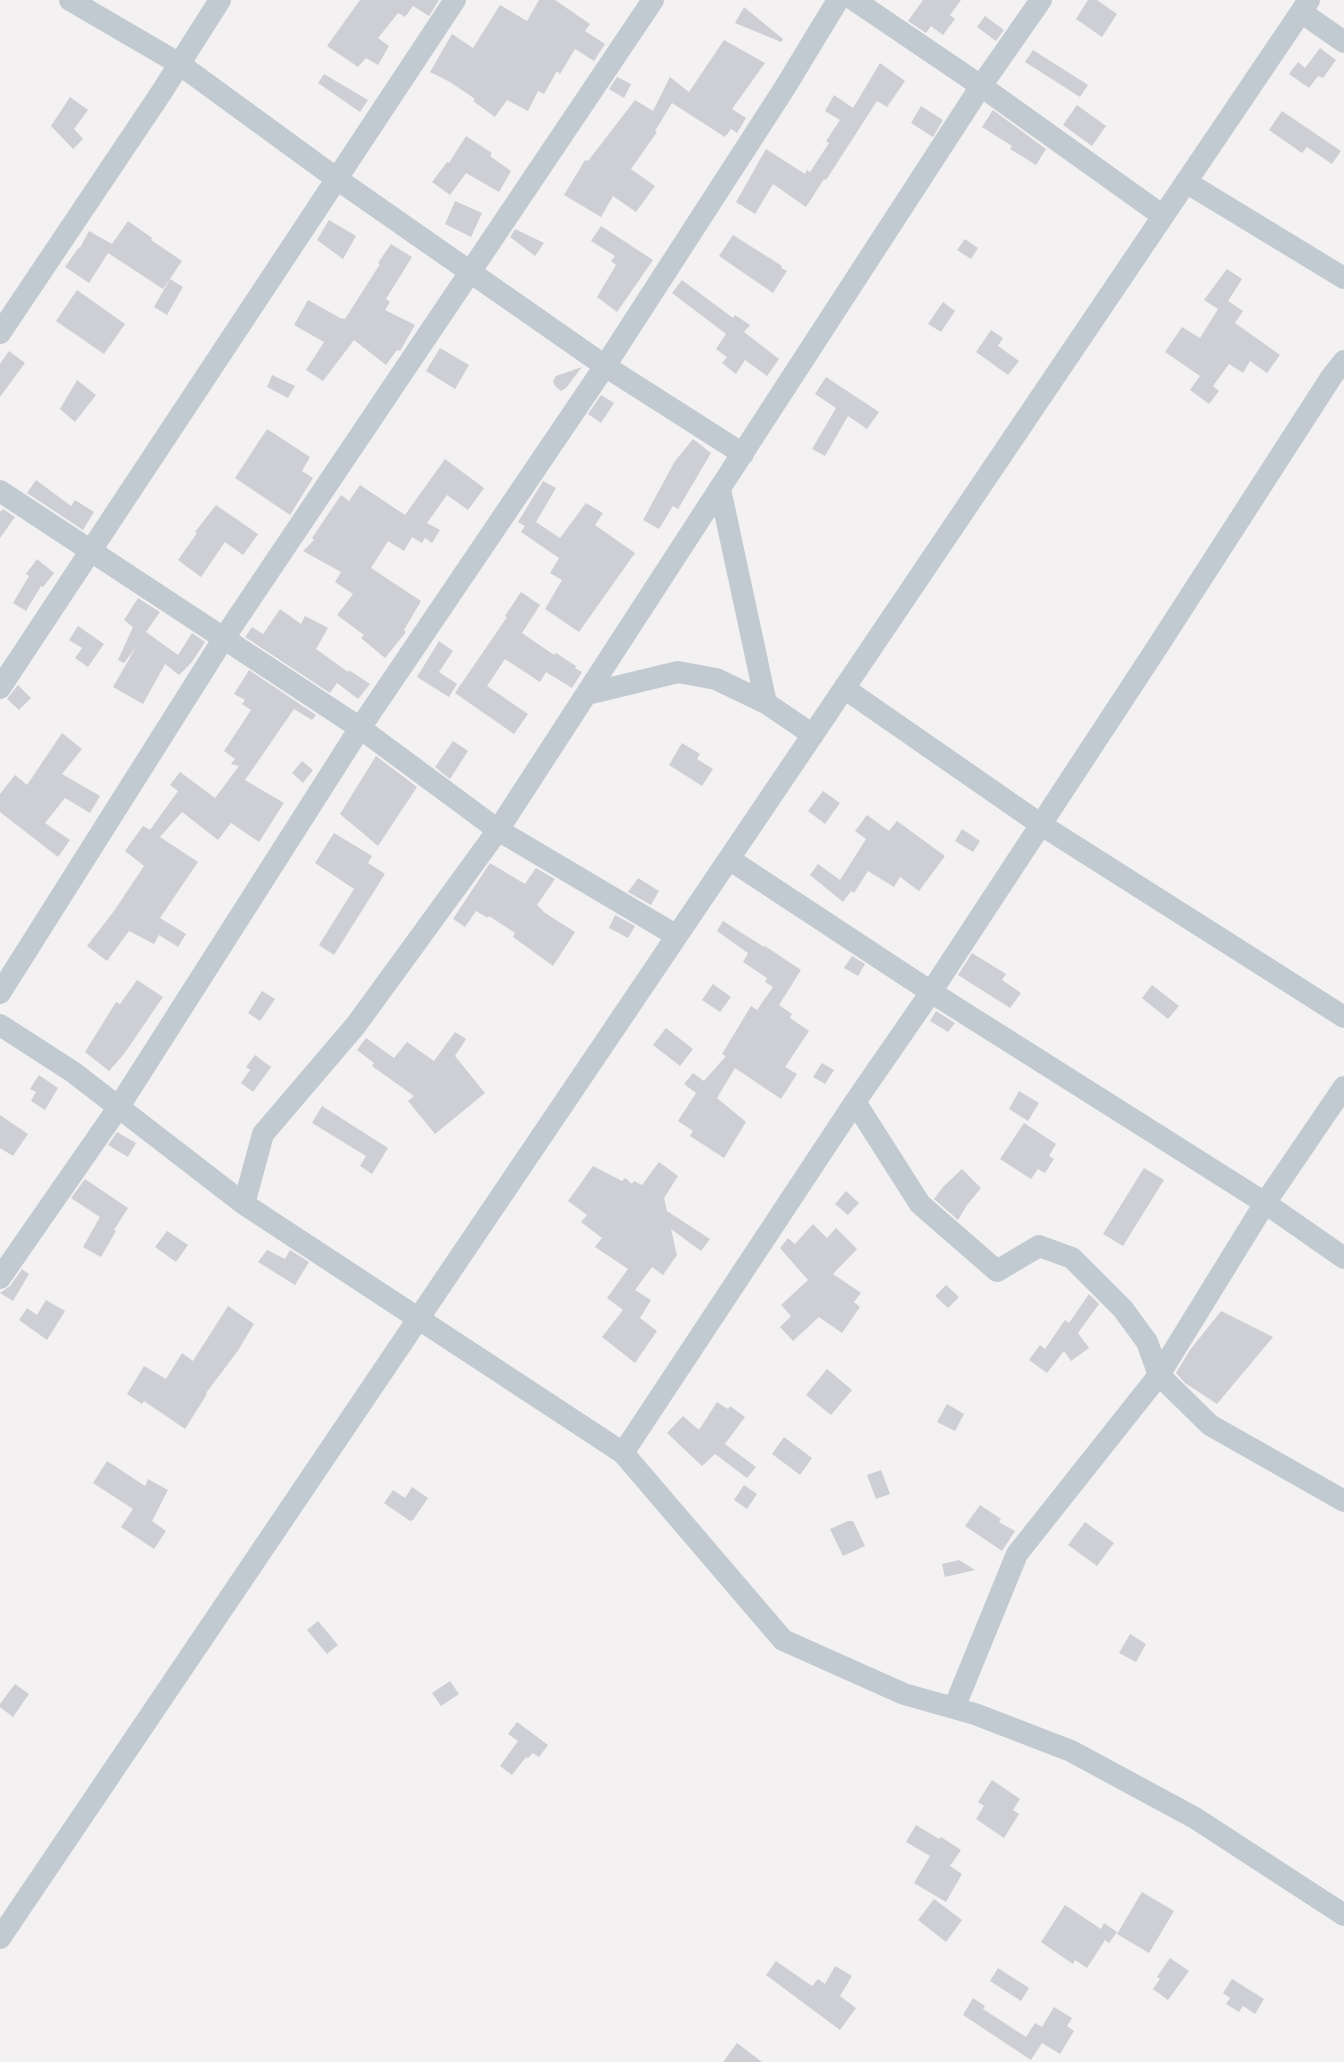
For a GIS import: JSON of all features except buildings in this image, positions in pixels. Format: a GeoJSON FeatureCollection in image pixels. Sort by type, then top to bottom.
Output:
{"type":"FeatureCollection","features":[{"type":"Feature","properties":{"kind":"street"},"geometry":{"type":"LineString","coordinates":[[70,0],[178,63],[336,179],[470,273],[605,366],[743,454]]}},
{"type":"Feature","properties":{"kind":"street"},"geometry":{"type":"LineString","coordinates":[[0,333],[160,94],[178,63],[220,0]]}},
{"type":"Feature","properties":{"kind":"street"},"geometry":{"type":"LineString","coordinates":[[0,688],[455,0]]}},
{"type":"Feature","properties":{"kind":"street"},"geometry":{"type":"LineString","coordinates":[[0,993],[224,638],[653,0]]}},
{"type":"Feature","properties":{"kind":"street"},"geometry":{"type":"LineString","coordinates":[[0,1278],[118,1108],[360,728],[605,366],[784,89],[838,0]]}},
{"type":"Feature","properties":{"kind":"street"},"geometry":{"type":"LineString","coordinates":[[854,0],[981,86],[1163,216]]}},
{"type":"Feature","properties":{"kind":"street"},"geometry":{"type":"LineString","coordinates":[[244,1204],[263,1134],[356,1024],[498,830],[981,86],[1041,0]]}},
{"type":"Feature","properties":{"kind":"street"},"geometry":{"type":"LineString","coordinates":[[0,1938],[1305,6],[1344,42]]}},
{"type":"Feature","properties":{"kind":"street"},"geometry":{"type":"LineString","coordinates":[[1186,182],[1344,278]]}},
{"type":"Feature","properties":{"kind":"street"},"geometry":{"type":"LineString","coordinates":[[623,1453],[1156,649],[1326,384],[1344,361]]}},
{"type":"Feature","properties":{"kind":"street"},"geometry":{"type":"LineString","coordinates":[[720,489],[766,703]]}},
{"type":"Feature","properties":{"kind":"street"},"geometry":{"type":"LineString","coordinates":[[0,491],[360,728],[498,830],[677,936]]}},
{"type":"Feature","properties":{"kind":"street"},"geometry":{"type":"LineString","coordinates":[[587,694],[678,672],[716,679],[766,703],[813,735]]}},
{"type":"Feature","properties":{"kind":"street"},"geometry":{"type":"LineString","coordinates":[[844,688],[1040,824],[1344,1017]]}},
{"type":"Feature","properties":{"kind":"street"},"geometry":{"type":"LineString","coordinates":[[728,859],[930,992],[1266,1203],[1344,1258]]}},
{"type":"Feature","properties":{"kind":"street"},"geometry":{"type":"LineString","coordinates":[[0,1025],[73,1072],[244,1204],[623,1453],[783,1640],[904,1694],[976,1714],[1071,1751],[1195,1818],[1344,1915]]}},
{"type":"Feature","properties":{"kind":"street"},"geometry":{"type":"LineString","coordinates":[[954,1708],[1017,1554],[1159,1375],[1266,1203],[1344,1087]]}},
{"type":"Feature","properties":{"kind":"street"},"geometry":{"type":"LineString","coordinates":[[855,1102],[920,1204],[997,1271],[1039,1246],[1072,1258],[1123,1308],[1147,1342],[1159,1375],[1210,1425],[1344,1501]]}}]}
